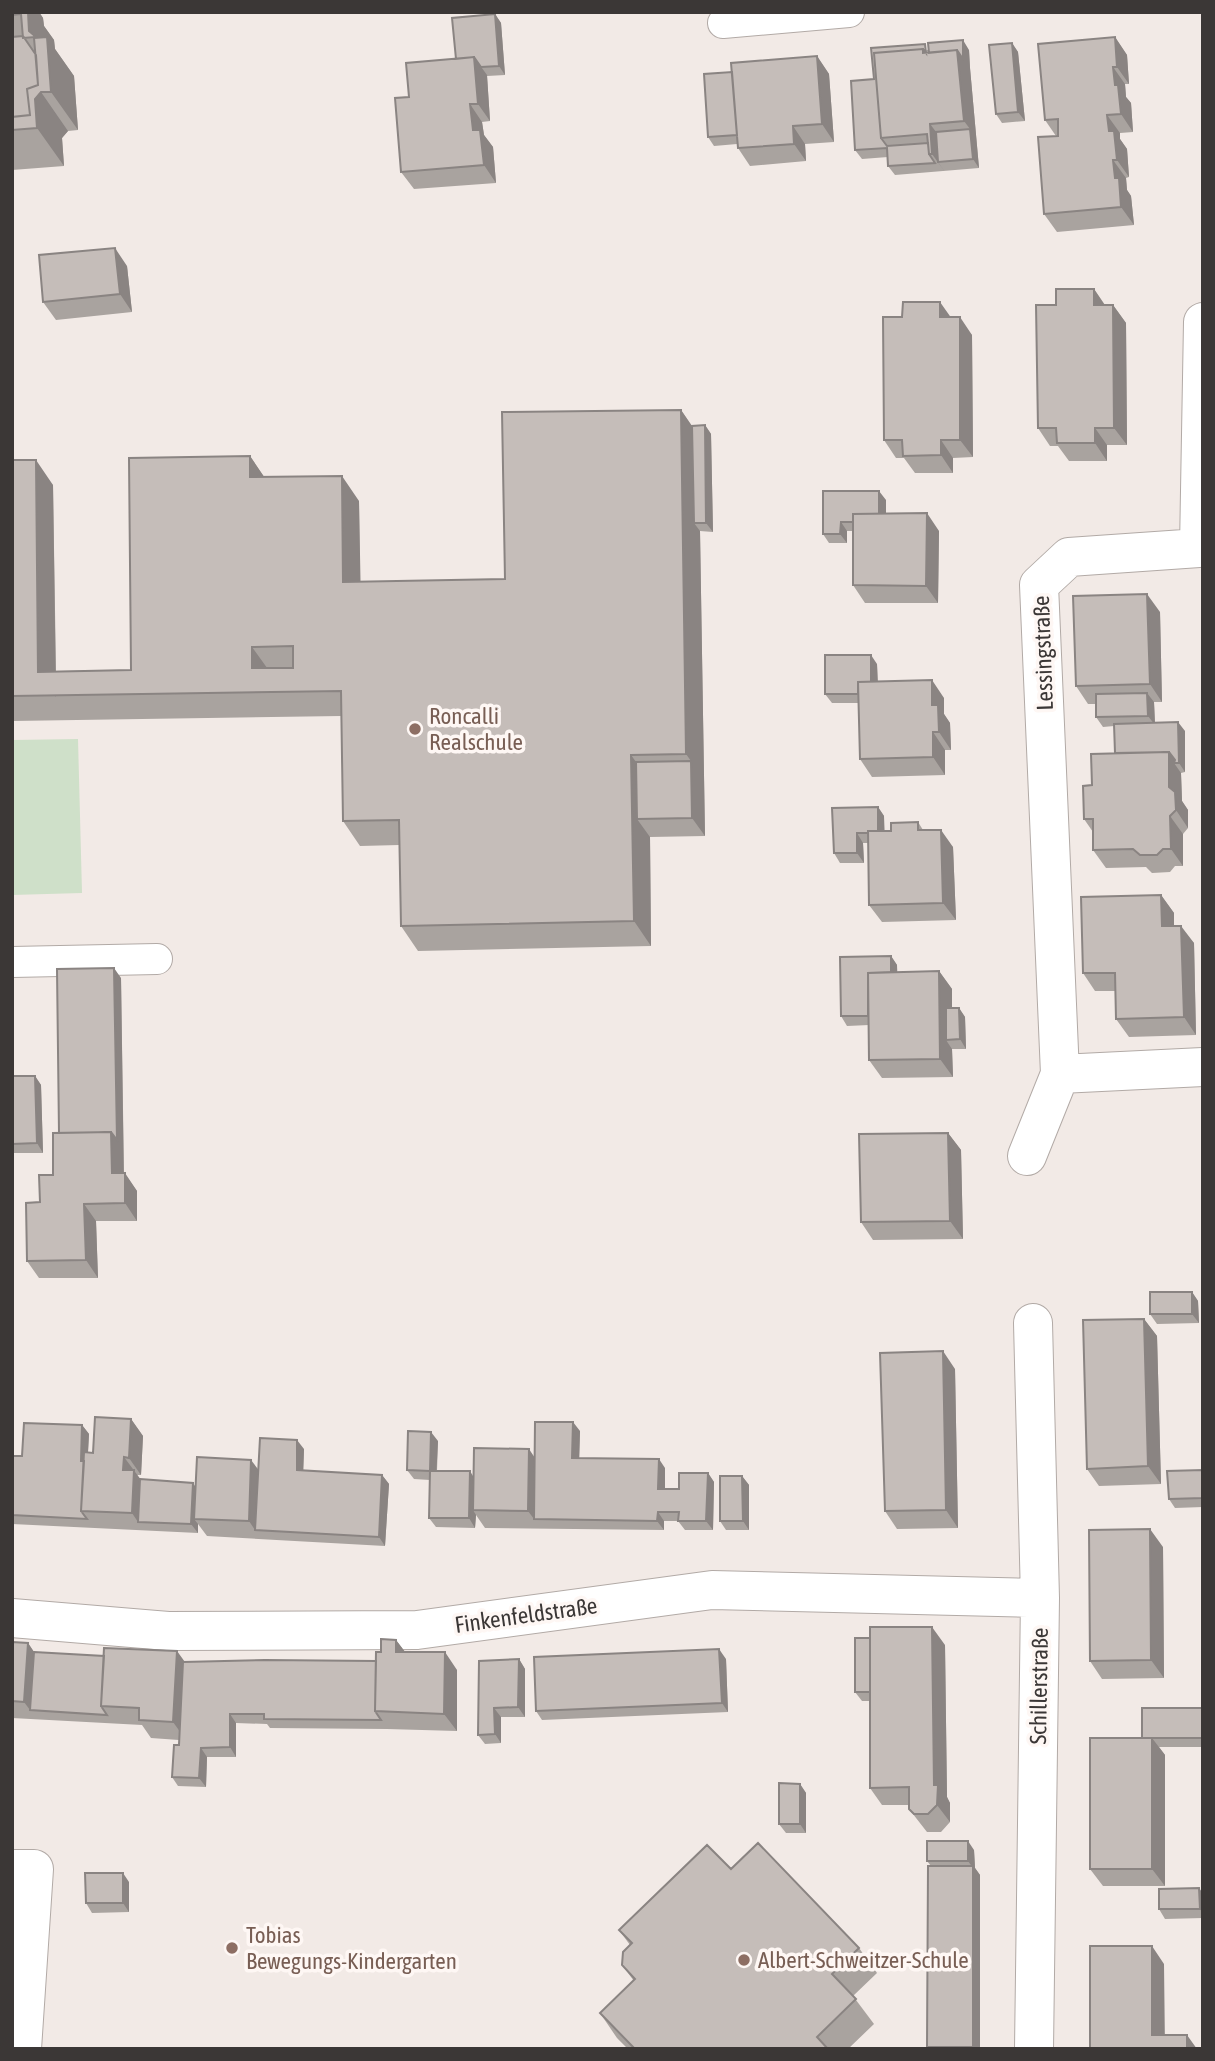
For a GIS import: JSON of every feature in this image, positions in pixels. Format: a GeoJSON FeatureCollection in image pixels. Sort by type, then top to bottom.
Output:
{"type":"FeatureCollection","features":[{"type":"Feature","properties":{"kind":"street","name":"Lessingstraße"},"geometry":{"type":"LineString","coordinates":[[1027,1156],[1060,1074],[1039,586],[1069,557],[1199,548],[1203,322]]}},
{"type":"Feature","properties":{"kind":"street"},"geometry":{"type":"LineString","coordinates":[[1060,1074],[1203,1067]]}},
{"type":"Feature","properties":{"kind":"street","name":"Schillerstraße"},"geometry":{"type":"LineString","coordinates":[[1033,1323],[1040,1598],[1034,2049]]}},
{"type":"Feature","properties":{"kind":"street","name":"Finkenfeldstraße"},"geometry":{"type":"LineString","coordinates":[[12,1618],[168,1630],[417,1630],[712,1590],[1040,1598]]}},
{"type":"Feature","properties":{"kind":"street"},"geometry":{"type":"LineString","coordinates":[[12,1869],[34,1869],[22,2049]]}},
{"type":"Feature","properties":{"kind":"lane"},"geometry":{"type":"LineString","coordinates":[[723,23],[849,12]]}},
{"type":"Feature","properties":{"kind":"lane"},"geometry":{"type":"LineString","coordinates":[[12,962],[157,958]]}},
{"type":"Feature","properties":{"kind":"green space"},"geometry":{"type":"Polygon","coordinates":[[[78,739],[82,893],[12,895],[12,740],[78,739]]]}},
{"type":"Feature","properties":{"kind":"building"},"geometry":{"type":"Polygon","coordinates":[[[12,12],[28,12],[29,31],[36,37],[23,38],[21,14],[12,15],[12,12]]]}},
{"type":"Feature","properties":{"kind":"building"},"geometry":{"type":"Polygon","coordinates":[[[495,14],[499,66],[481,67],[474,57],[456,59],[452,18],[495,14]]]}},
{"type":"Feature","properties":{"kind":"building"},"geometry":{"type":"Polygon","coordinates":[[[23,36],[36,55],[38,85],[27,89],[30,115],[12,117],[12,37],[23,36]]]}},
{"type":"Feature","properties":{"kind":"building"},"geometry":{"type":"Polygon","coordinates":[[[47,37],[51,92],[41,92],[35,99],[37,128],[12,130],[12,117],[30,115],[27,89],[38,85],[34,38],[47,37]]]}},
{"type":"Feature","properties":{"kind":"building"},"geometry":{"type":"Polygon","coordinates":[[[1115,37],[1117,67],[1113,67],[1121,114],[1107,115],[1109,131],[1114,131],[1117,160],[1113,160],[1115,178],[1119,178],[1121,207],[1044,214],[1038,137],[1058,136],[1058,119],[1045,120],[1038,44],[1115,37]]]}},
{"type":"Feature","properties":{"kind":"building"},"geometry":{"type":"Polygon","coordinates":[[[963,40],[963,59],[957,50],[929,53],[928,43],[963,40]]]}},
{"type":"Feature","properties":{"kind":"building"},"geometry":{"type":"Polygon","coordinates":[[[1012,43],[1018,112],[996,114],[989,45],[1012,43]]]}},
{"type":"Feature","properties":{"kind":"building"},"geometry":{"type":"Polygon","coordinates":[[[925,44],[926,53],[923,49],[874,53],[881,138],[887,146],[928,143],[929,154],[935,163],[888,166],[887,148],[855,150],[851,81],[874,79],[871,48],[925,44]]]}},
{"type":"Feature","properties":{"kind":"building"},"geometry":{"type":"Polygon","coordinates":[[[923,49],[923,53],[957,50],[964,121],[930,124],[932,154],[929,154],[927,134],[881,138],[874,53],[923,49]]]}},
{"type":"Feature","properties":{"kind":"building"},"geometry":{"type":"Polygon","coordinates":[[[817,56],[822,124],[793,126],[794,144],[738,148],[731,63],[817,56]]]}},
{"type":"Feature","properties":{"kind":"building"},"geometry":{"type":"Polygon","coordinates":[[[474,57],[478,104],[470,104],[473,130],[480,130],[484,165],[401,172],[395,98],[409,97],[406,63],[474,57]]]}},
{"type":"Feature","properties":{"kind":"building"},"geometry":{"type":"Polygon","coordinates":[[[732,72],[737,135],[708,137],[704,74],[732,72]]]}},
{"type":"Feature","properties":{"kind":"building"},"geometry":{"type":"Polygon","coordinates":[[[970,129],[973,159],[938,162],[936,132],[970,129]]]}},
{"type":"Feature","properties":{"kind":"building"},"geometry":{"type":"Polygon","coordinates":[[[115,248],[120,294],[43,302],[39,255],[115,248]]]}},
{"type":"Feature","properties":{"kind":"building"},"geometry":{"type":"Polygon","coordinates":[[[1056,289],[1094,289],[1094,305],[1113,305],[1114,428],[1095,428],[1095,443],[1057,443],[1056,428],[1038,428],[1036,305],[1056,305],[1056,289]]]}},
{"type":"Feature","properties":{"kind":"building"},"geometry":{"type":"Polygon","coordinates":[[[903,302],[940,302],[940,317],[960,317],[960,440],[941,440],[941,455],[903,456],[902,440],[884,440],[883,317],[902,317],[903,302]]]}},
{"type":"Feature","properties":{"kind":"building","name":"Roncalli Realschule"},"geometry":{"type":"Polygon","coordinates":[[[681,410],[686,754],[631,755],[634,921],[401,926],[399,820],[343,821],[341,691],[12,696],[12,460],[36,460],[38,672],[131,670],[129,458],[250,456],[250,477],[342,476],[343,582],[505,579],[502,412],[681,410]],[[293,646],[252,647],[252,668],[293,668],[293,646]]]}},
{"type":"Feature","properties":{"kind":"building"},"geometry":{"type":"Polygon","coordinates":[[[705,425],[706,523],[694,523],[692,426],[705,425]]]}},
{"type":"Feature","properties":{"kind":"building"},"geometry":{"type":"Polygon","coordinates":[[[823,491],[879,491],[879,514],[853,514],[853,522],[841,522],[840,534],[823,534],[823,491]]]}},
{"type":"Feature","properties":{"kind":"building"},"geometry":{"type":"Polygon","coordinates":[[[927,513],[926,586],[853,585],[853,514],[927,513]]]}},
{"type":"Feature","properties":{"kind":"building"},"geometry":{"type":"Polygon","coordinates":[[[1147,594],[1150,684],[1076,686],[1073,596],[1147,594]]]}},
{"type":"Feature","properties":{"kind":"building"},"geometry":{"type":"Polygon","coordinates":[[[825,655],[871,655],[871,682],[858,682],[858,694],[825,694],[825,655]]]}},
{"type":"Feature","properties":{"kind":"building"},"geometry":{"type":"Polygon","coordinates":[[[932,680],[932,705],[938,705],[939,732],[933,732],[933,757],[860,759],[858,682],[932,680]]]}},
{"type":"Feature","properties":{"kind":"building"},"geometry":{"type":"Polygon","coordinates":[[[1147,693],[1148,716],[1096,717],[1096,694],[1147,693]]]}},
{"type":"Feature","properties":{"kind":"building"},"geometry":{"type":"Polygon","coordinates":[[[1178,722],[1179,763],[1174,763],[1175,760],[1169,752],[1115,753],[1114,724],[1178,722]]]}},
{"type":"Feature","properties":{"kind":"building"},"geometry":{"type":"Polygon","coordinates":[[[1169,752],[1169,787],[1175,792],[1176,810],[1170,816],[1171,849],[1163,849],[1157,855],[1140,855],[1133,849],[1093,850],[1093,819],[1084,819],[1083,786],[1092,785],[1091,754],[1169,752]]]}},
{"type":"Feature","properties":{"kind":"building"},"geometry":{"type":"Polygon","coordinates":[[[691,761],[692,818],[637,819],[636,762],[691,761]]]}},
{"type":"Feature","properties":{"kind":"building"},"geometry":{"type":"Polygon","coordinates":[[[878,807],[878,831],[857,833],[857,853],[834,853],[832,808],[878,807]]]}},
{"type":"Feature","properties":{"kind":"building"},"geometry":{"type":"Polygon","coordinates":[[[918,822],[918,830],[941,830],[943,903],[869,905],[868,831],[891,831],[891,823],[918,822]]]}},
{"type":"Feature","properties":{"kind":"building"},"geometry":{"type":"Polygon","coordinates":[[[1161,895],[1162,926],[1181,926],[1184,1017],[1116,1019],[1115,973],[1083,973],[1081,897],[1161,895]]]}},
{"type":"Feature","properties":{"kind":"building"},"geometry":{"type":"Polygon","coordinates":[[[891,956],[891,972],[868,973],[868,1016],[841,1016],[840,957],[891,956]]]}},
{"type":"Feature","properties":{"kind":"building"},"geometry":{"type":"Polygon","coordinates":[[[114,968],[117,1140],[111,1132],[59,1133],[57,969],[114,968]]]}},
{"type":"Feature","properties":{"kind":"building"},"geometry":{"type":"Polygon","coordinates":[[[939,971],[940,1059],[869,1060],[868,973],[939,971]]]}},
{"type":"Feature","properties":{"kind":"building"},"geometry":{"type":"Polygon","coordinates":[[[946,1008],[959,1008],[960,1039],[946,1040],[946,1008]]]}},
{"type":"Feature","properties":{"kind":"building"},"geometry":{"type":"Polygon","coordinates":[[[12,1076],[35,1076],[37,1143],[12,1144],[12,1076]]]}},
{"type":"Feature","properties":{"kind":"building"},"geometry":{"type":"Polygon","coordinates":[[[111,1132],[112,1173],[125,1173],[125,1203],[84,1204],[86,1260],[27,1261],[26,1203],[40,1202],[39,1175],[53,1175],[53,1133],[111,1132]]]}},
{"type":"Feature","properties":{"kind":"building"},"geometry":{"type":"Polygon","coordinates":[[[948,1133],[950,1221],[861,1222],[859,1134],[948,1133]]]}},
{"type":"Feature","properties":{"kind":"building"},"geometry":{"type":"Polygon","coordinates":[[[1150,1292],[1192,1292],[1192,1314],[1150,1314],[1150,1292]]]}},
{"type":"Feature","properties":{"kind":"building"},"geometry":{"type":"Polygon","coordinates":[[[1144,1319],[1148,1466],[1087,1469],[1083,1320],[1144,1319]]]}},
{"type":"Feature","properties":{"kind":"building"},"geometry":{"type":"Polygon","coordinates":[[[943,1351],[946,1510],[885,1511],[880,1353],[943,1351]]]}},
{"type":"Feature","properties":{"kind":"building"},"geometry":{"type":"Polygon","coordinates":[[[95,1417],[131,1419],[129,1458],[124,1457],[123,1470],[134,1470],[132,1513],[81,1511],[84,1452],[93,1453],[95,1417]]]}},
{"type":"Feature","properties":{"kind":"building"},"geometry":{"type":"Polygon","coordinates":[[[535,1422],[573,1422],[572,1458],[659,1459],[658,1489],[679,1489],[679,1473],[708,1473],[706,1521],[678,1521],[679,1512],[658,1512],[657,1521],[534,1519],[535,1422]]]}},
{"type":"Feature","properties":{"kind":"building"},"geometry":{"type":"Polygon","coordinates":[[[24,1423],[82,1425],[81,1461],[84,1461],[81,1511],[87,1519],[12,1515],[12,1456],[22,1456],[24,1423]]]}},
{"type":"Feature","properties":{"kind":"building"},"geometry":{"type":"Polygon","coordinates":[[[408,1431],[431,1432],[430,1471],[407,1470],[408,1431]]]}},
{"type":"Feature","properties":{"kind":"building"},"geometry":{"type":"Polygon","coordinates":[[[260,1438],[297,1440],[297,1470],[382,1475],[379,1537],[255,1530],[260,1438]]]}},
{"type":"Feature","properties":{"kind":"building"},"geometry":{"type":"Polygon","coordinates":[[[474,1448],[529,1449],[528,1511],[473,1510],[474,1448]]]}},
{"type":"Feature","properties":{"kind":"building"},"geometry":{"type":"Polygon","coordinates":[[[197,1457],[251,1460],[249,1521],[194,1519],[197,1457]]]}},
{"type":"Feature","properties":{"kind":"building"},"geometry":{"type":"Polygon","coordinates":[[[1203,1470],[1203,1498],[1169,1499],[1167,1471],[1203,1470]]]}},
{"type":"Feature","properties":{"kind":"building"},"geometry":{"type":"Polygon","coordinates":[[[430,1471],[470,1471],[469,1518],[429,1518],[430,1471]]]}},
{"type":"Feature","properties":{"kind":"building"},"geometry":{"type":"Polygon","coordinates":[[[720,1476],[742,1476],[743,1521],[720,1521],[720,1476]]]}},
{"type":"Feature","properties":{"kind":"building"},"geometry":{"type":"Polygon","coordinates":[[[140,1479],[193,1483],[191,1524],[138,1522],[140,1479]]]}},
{"type":"Feature","properties":{"kind":"building"},"geometry":{"type":"Polygon","coordinates":[[[1150,1529],[1151,1660],[1090,1661],[1089,1530],[1150,1529]]]}},
{"type":"Feature","properties":{"kind":"building"},"geometry":{"type":"Polygon","coordinates":[[[870,1627],[932,1627],[934,1785],[938,1785],[937,1805],[928,1814],[914,1814],[909,1809],[909,1787],[870,1788],[870,1627]]]}},
{"type":"Feature","properties":{"kind":"building"},"geometry":{"type":"Polygon","coordinates":[[[855,1638],[870,1638],[870,1692],[855,1692],[855,1638]]]}},
{"type":"Feature","properties":{"kind":"building"},"geometry":{"type":"Polygon","coordinates":[[[381,1639],[396,1640],[396,1652],[445,1652],[444,1714],[375,1711],[376,1652],[381,1652],[381,1639]]]}},
{"type":"Feature","properties":{"kind":"building"},"geometry":{"type":"Polygon","coordinates":[[[12,1642],[28,1643],[24,1702],[12,1701],[12,1642]]]}},
{"type":"Feature","properties":{"kind":"building"},"geometry":{"type":"Polygon","coordinates":[[[104,1648],[177,1651],[173,1722],[139,1720],[139,1708],[101,1706],[104,1648]]]}},
{"type":"Feature","properties":{"kind":"building"},"geometry":{"type":"Polygon","coordinates":[[[719,1649],[722,1703],[536,1711],[534,1657],[719,1649]]]}},
{"type":"Feature","properties":{"kind":"building"},"geometry":{"type":"Polygon","coordinates":[[[34,1652],[104,1656],[101,1706],[107,1715],[30,1710],[34,1652]]]}},
{"type":"Feature","properties":{"kind":"building"},"geometry":{"type":"Polygon","coordinates":[[[519,1659],[518,1707],[494,1708],[495,1734],[478,1735],[479,1661],[519,1659]]]}},
{"type":"Feature","properties":{"kind":"building"},"geometry":{"type":"Polygon","coordinates":[[[376,1661],[375,1711],[381,1720],[264,1719],[264,1714],[230,1714],[230,1747],[201,1748],[199,1778],[172,1777],[174,1745],[179,1745],[183,1662],[376,1661]]]}},
{"type":"Feature","properties":{"kind":"building"},"geometry":{"type":"Polygon","coordinates":[[[1142,1708],[1203,1708],[1203,1738],[1142,1738],[1142,1708]]]}},
{"type":"Feature","properties":{"kind":"building"},"geometry":{"type":"Polygon","coordinates":[[[1090,1738],[1152,1738],[1152,1869],[1090,1869],[1090,1738]]]}},
{"type":"Feature","properties":{"kind":"building"},"geometry":{"type":"Polygon","coordinates":[[[779,1783],[800,1784],[800,1824],[779,1824],[779,1783]]]}},
{"type":"Feature","properties":{"kind":"building"},"geometry":{"type":"Polygon","coordinates":[[[927,1841],[968,1841],[968,1861],[927,1861],[927,1841]]]}},
{"type":"Feature","properties":{"kind":"building"},"geometry":{"type":"Polygon","coordinates":[[[758,1843],[859,1948],[832,1974],[856,1999],[817,2037],[828,2049],[635,2049],[600,2013],[635,1979],[622,1965],[623,1952],[632,1943],[619,1930],[707,1845],[731,1869],[758,1843]]]}},
{"type":"Feature","properties":{"kind":"building"},"geometry":{"type":"Polygon","coordinates":[[[928,1866],[973,1866],[973,2047],[927,2047],[928,1866]]]}},
{"type":"Feature","properties":{"kind":"building"},"geometry":{"type":"Polygon","coordinates":[[[85,1873],[123,1873],[123,1903],[86,1903],[85,1873]]]}},
{"type":"Feature","properties":{"kind":"building"},"geometry":{"type":"Polygon","coordinates":[[[1199,1888],[1200,1909],[1159,1909],[1159,1889],[1199,1888]]]}},
{"type":"Feature","properties":{"kind":"building"},"geometry":{"type":"Polygon","coordinates":[[[1090,1946],[1152,1946],[1152,2035],[1187,2035],[1187,2049],[1090,2049],[1090,1946]]]}},
{"type":"Feature","properties":{"kind":"place","name":"Roncalli Realschule"},"geometry":{"type":"Point","coordinates":[415,729]}},
{"type":"Feature","properties":{"kind":"place","name":"Tobias Bewegungs-Kindergarten"},"geometry":{"type":"Point","coordinates":[232,1948]}},
{"type":"Feature","properties":{"kind":"place","name":"Albert-Schweitzer-Schule"},"geometry":{"type":"Point","coordinates":[744,1960]}}]}
